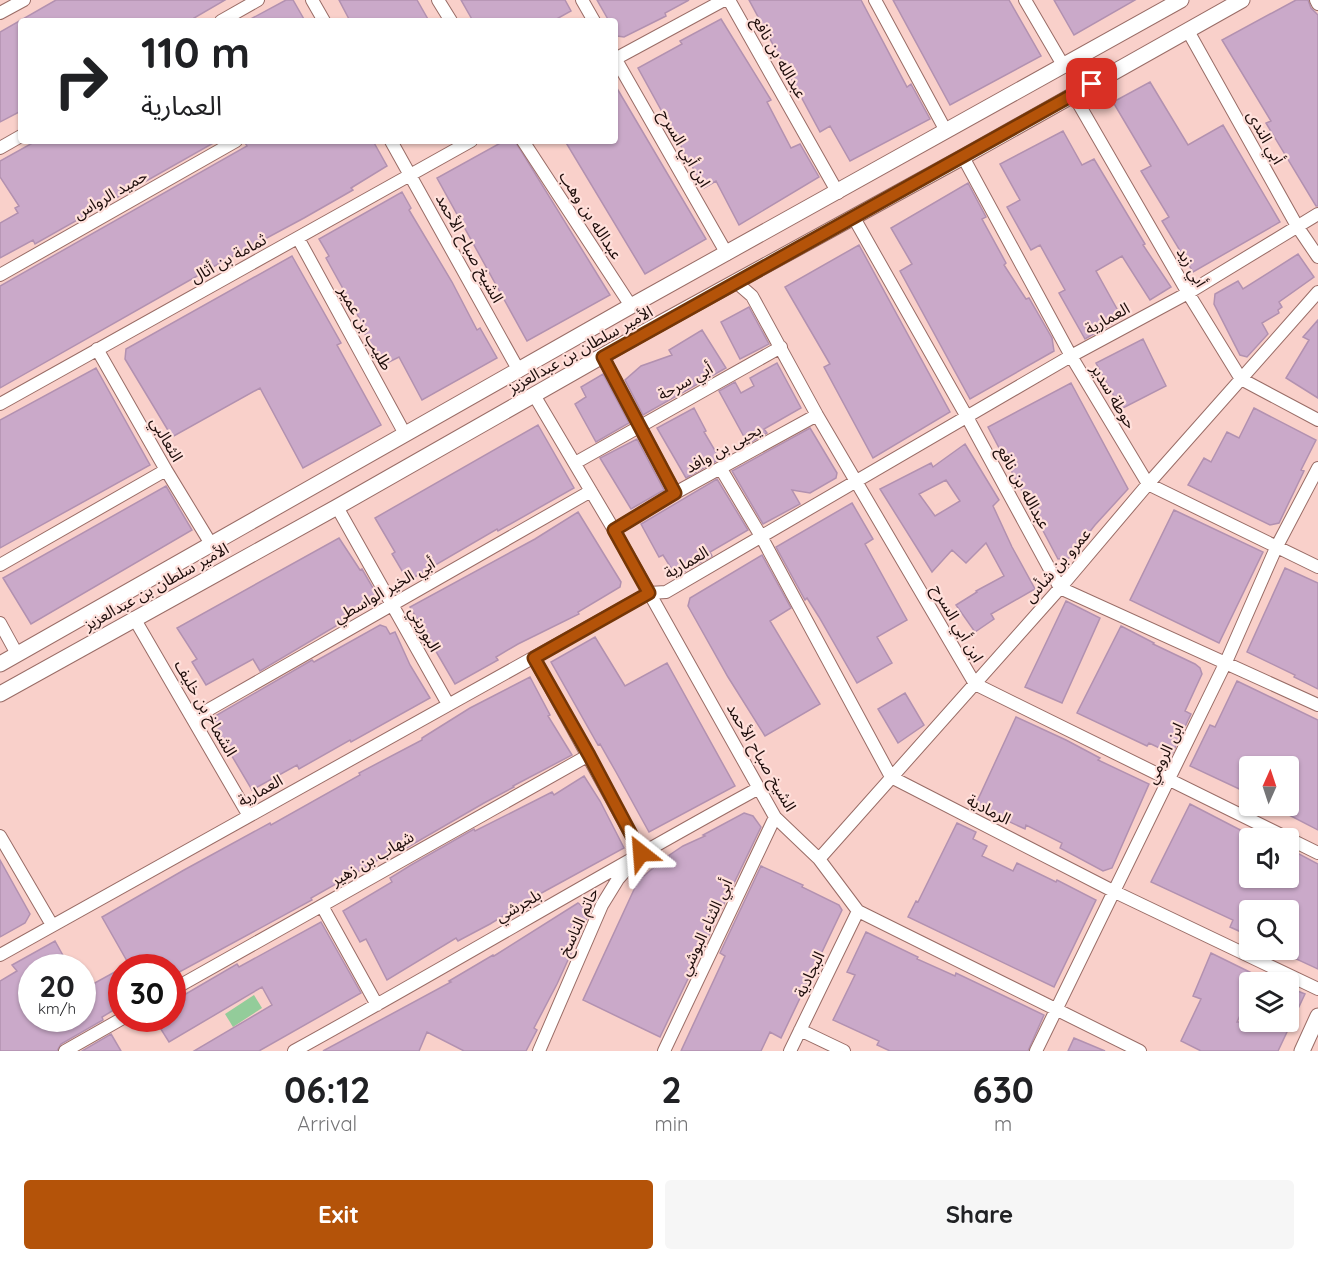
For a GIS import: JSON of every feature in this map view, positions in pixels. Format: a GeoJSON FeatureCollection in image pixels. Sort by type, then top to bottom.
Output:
{"type":"FeatureCollection","features":[{"type":"Feature","properties":{"kind":"street"},"geometry":{"type":"LineString","coordinates":[[0,13],[24,0]]}},
{"type":"Feature","properties":{"kind":"street"},"geometry":{"type":"LineString","coordinates":[[226,18],[258,0]]}},
{"type":"Feature","properties":{"kind":"street"},"geometry":{"type":"LineString","coordinates":[[312,0],[322,18]]}},
{"type":"Feature","properties":{"kind":"street"},"geometry":{"type":"LineString","coordinates":[[438,0],[448,18]]}},
{"type":"Feature","properties":{"kind":"street"},"geometry":{"type":"LineString","coordinates":[[582,0],[592,18]]}},
{"type":"Feature","properties":{"kind":"street"},"geometry":{"type":"LineString","coordinates":[[618,56],[724,0]]}},
{"type":"Feature","properties":{"kind":"street","name":"عبدالله بن نافع"},"geometry":{"type":"LineString","coordinates":[[729,0],[838,193]]}},
{"type":"Feature","properties":{"kind":"street"},"geometry":{"type":"LineString","coordinates":[[875,0],[946,131]]}},
{"type":"Feature","properties":{"kind":"street"},"geometry":{"type":"LineString","coordinates":[[1025,0],[1063,65]]}},
{"type":"Feature","properties":{"kind":"street","name":"الأمير سلطان بن عبدالعزيز"},"geometry":{"type":"LineString","coordinates":[[0,664],[631,306],[838,193],[1179,0]]}},
{"type":"Feature","properties":{"kind":"street","name":"الأمير سلطان بن عبدالعزيز"},"geometry":{"type":"LineString","coordinates":[[0,694],[1242,0]]}},
{"type":"Feature","properties":{"kind":"street","name":"أبي الندى"},"geometry":{"type":"LineString","coordinates":[[1188,31],[1297,226],[1318,257]]}},
{"type":"Feature","properties":{"kind":"street","name":"ابن أبي السرح"},"geometry":{"type":"LineString","coordinates":[[618,63],[727,254]]}},
{"type":"Feature","properties":{"kind":"street","name":"أبي زيد"},"geometry":{"type":"LineString","coordinates":[[1073,94],[1188,293],[1241,379]]}},
{"type":"Feature","properties":{"kind":"street"},"geometry":{"type":"LineString","coordinates":[[0,148],[18,138]]}},
{"type":"Feature","properties":{"kind":"street","name":"حميد الرواس"},"geometry":{"type":"LineString","coordinates":[[0,275],[231,144]]}},
{"type":"Feature","properties":{"kind":"street","name":"الشيخ صباح الأحمد"},"geometry":{"type":"LineString","coordinates":[[393,144],[519,371]]}},
{"type":"Feature","properties":{"kind":"street","name":"ثمامة بن أثال"},"geometry":{"type":"LineString","coordinates":[[0,404],[466,144]]}},
{"type":"Feature","properties":{"kind":"street","name":"عبدالله بن وهب"},"geometry":{"type":"LineString","coordinates":[[526,144],[631,306]]}},
{"type":"Feature","properties":{"kind":"street","name":"حوطة سدير"},"geometry":{"type":"LineString","coordinates":[[963,157],[1071,356],[1148,483]]}},
{"type":"Feature","properties":{"kind":"street","name":"العمارية"},"geometry":{"type":"LineString","coordinates":[[0,955],[649,593],[666,592],[1071,356],[1188,293],[1318,214]]}},
{"type":"Feature","properties":{"kind":"street","name":"عبدالله بن نافع"},"geometry":{"type":"LineString","coordinates":[[854,218],[967,417],[1060,588]]}},
{"type":"Feature","properties":{"kind":"street","name":"طليب بن عمير"},"geometry":{"type":"LineString","coordinates":[[298,238],[405,434]]}},
{"type":"Feature","properties":{"kind":"street","name":"ابن أبي السرح"},"geometry":{"type":"LineString","coordinates":[[737,283],[752,296],[817,415],[975,684],[1318,853]]}},
{"type":"Feature","properties":{"kind":"street","name":"عمرو بن شأس"},"geometry":{"type":"LineString","coordinates":[[819,859],[1060,588],[1148,483],[1318,292]]}},
{"type":"Feature","properties":{"kind":"street","name":"أبي سرحة"},"geometry":{"type":"LineString","coordinates":[[575,463],[781,347]]}},
{"type":"Feature","properties":{"kind":"street","name":"الثعالبي"},"geometry":{"type":"LineString","coordinates":[[97,349],[211,544]]}},
{"type":"Feature","properties":{"kind":"street"},"geometry":{"type":"LineString","coordinates":[[603,357],[675,493]]}},
{"type":"Feature","properties":{"kind":"street"},"geometry":{"type":"LineString","coordinates":[[1241,379],[1318,420]]}},
{"type":"Feature","properties":{"kind":"street","name":"الشيخ صباح الأحمد"},"geometry":{"type":"LineString","coordinates":[[534,395],[614,530],[775,817],[819,859],[858,911],[1140,1051]]}},
{"type":"Feature","properties":{"kind":"street","name":"يحيى بن وافد"},"geometry":{"type":"LineString","coordinates":[[614,530],[675,493],[817,415]]}},
{"type":"Feature","properties":{"kind":"street","name":"ابن الرومي"},"geometry":{"type":"LineString","coordinates":[[1036,1051],[1226,662],[1276,548],[1318,468]]}},
{"type":"Feature","properties":{"kind":"street"},"geometry":{"type":"LineString","coordinates":[[721,469],[762,538],[891,777]]}},
{"type":"Feature","properties":{"kind":"street"},"geometry":{"type":"LineString","coordinates":[[0,565],[166,470]]}},
{"type":"Feature","properties":{"kind":"street"},"geometry":{"type":"LineString","coordinates":[[1148,483],[1318,567]]}},
{"type":"Feature","properties":{"kind":"street","name":"أبي الخير الواسطي"},"geometry":{"type":"LineString","coordinates":[[194,718],[591,491]]}},
{"type":"Feature","properties":{"kind":"street","name":"البوريني"},"geometry":{"type":"LineString","coordinates":[[337,507],[448,704]]}},
{"type":"Feature","properties":{"kind":"street"},"geometry":{"type":"LineString","coordinates":[[1060,588],[1318,705]]}},
{"type":"Feature","properties":{"kind":"street","name":"الشماخ بن خليف"},"geometry":{"type":"LineString","coordinates":[[134,618],[249,816]]}},
{"type":"Feature","properties":{"kind":"street"},"geometry":{"type":"LineString","coordinates":[[0,623],[17,654]]}},
{"type":"Feature","properties":{"kind":"street"},"geometry":{"type":"LineString","coordinates":[[534,658],[641,853]]}},
{"type":"Feature","properties":{"kind":"street","name":"شهاب بن زهير"},"geometry":{"type":"LineString","coordinates":[[186,982],[589,755]]}},
{"type":"Feature","properties":{"kind":"street","name":"الرمادية"},"geometry":{"type":"LineString","coordinates":[[891,777],[1115,892],[1318,989]]}},
{"type":"Feature","properties":{"kind":"street","name":"بلجرشي"},"geometry":{"type":"LineString","coordinates":[[294,1051],[759,788]]}},
{"type":"Feature","properties":{"kind":"street","name":"أبي الثناء البوشي"},"geometry":{"type":"LineString","coordinates":[[664,1051],[775,817]]}},
{"type":"Feature","properties":{"kind":"street"},"geometry":{"type":"LineString","coordinates":[[0,836],[52,925]]}},
{"type":"Feature","properties":{"kind":"street","name":"حاتم الناسخ"},"geometry":{"type":"LineString","coordinates":[[539,1051],[602,904],[618,879],[641,853]]}},
{"type":"Feature","properties":{"kind":"street"},"geometry":{"type":"LineString","coordinates":[[322,906],[378,1005]]}},
{"type":"Feature","properties":{"kind":"street","name":"البجادية"},"geometry":{"type":"LineString","coordinates":[[790,1051],[858,911]]}},
{"type":"Feature","properties":{"kind":"street"},"geometry":{"type":"LineString","coordinates":[[1302,1051],[1318,1016]]}},
{"type":"Feature","properties":{"kind":"street"},"geometry":{"type":"LineString","coordinates":[[65,1051],[108,1027]]}},
{"type":"Feature","properties":{"kind":"street"},"geometry":{"type":"LineString","coordinates":[[800,1030],[844,1051]]}},
{"type":"Feature","properties":{"kind":"shaded area"},"geometry":{"type":"Polygon","coordinates":[[[254,995],[262,1008],[233,1027],[225,1014],[254,995]]]}},
{"type":"Feature","properties":{"kind":"building"},"geometry":{"type":"Polygon","coordinates":[[[56,0],[225,0],[194,18],[24,18],[56,0]]]}},
{"type":"Feature","properties":{"kind":"building"},"geometry":{"type":"Polygon","coordinates":[[[286,0],[293,0],[303,18],[253,18],[286,0]]]}},
{"type":"Feature","properties":{"kind":"building"},"geometry":{"type":"Polygon","coordinates":[[[339,0],[417,0],[427,18],[348,18],[339,0]]]}},
{"type":"Feature","properties":{"kind":"building"},"geometry":{"type":"Polygon","coordinates":[[[461,0],[565,0],[571,11],[558,18],[471,18],[461,0]]]}},
{"type":"Feature","properties":{"kind":"building"},"geometry":{"type":"Polygon","coordinates":[[[597,0],[689,0],[665,13],[666,16],[624,37],[618,36],[618,18],[607,18],[597,0]]]}},
{"type":"Feature","properties":{"kind":"building"},"geometry":{"type":"Polygon","coordinates":[[[749,0],[861,0],[907,87],[911,84],[930,119],[850,161],[830,126],[820,132],[749,0]]]}},
{"type":"Feature","properties":{"kind":"building"},"geometry":{"type":"Polygon","coordinates":[[[893,0],[1009,0],[1041,56],[950,105],[893,0]]]}},
{"type":"Feature","properties":{"kind":"building"},"geometry":{"type":"Polygon","coordinates":[[[1054,0],[1135,0],[1074,35],[1054,0]]]}},
{"type":"Feature","properties":{"kind":"building"},"geometry":{"type":"Polygon","coordinates":[[[1296,0],[1308,0],[1311,8],[1318,15],[1318,206],[1266,123],[1271,121],[1222,40],[1296,0]]]}},
{"type":"Feature","properties":{"kind":"building"},"geometry":{"type":"Polygon","coordinates":[[[721,19],[771,100],[767,102],[791,148],[800,144],[819,177],[739,225],[716,181],[704,188],[638,68],[682,44],[680,41],[721,19]]]}},
{"type":"Feature","properties":{"kind":"building"},"geometry":{"type":"Polygon","coordinates":[[[18,22],[18,113],[0,122],[0,32],[18,22]]]}},
{"type":"Feature","properties":{"kind":"building"},"geometry":{"type":"Polygon","coordinates":[[[1150,82],[1188,145],[1223,125],[1280,222],[1193,272],[1162,221],[1169,217],[1141,171],[1151,166],[1113,102],[1150,82]]]}},
{"type":"Feature","properties":{"kind":"building"},"geometry":{"type":"Polygon","coordinates":[[[618,90],[706,239],[645,274],[567,144],[618,144],[618,90]]]}},
{"type":"Feature","properties":{"kind":"building"},"geometry":{"type":"Polygon","coordinates":[[[1063,131],[1082,165],[1094,159],[1145,244],[1143,245],[1171,287],[1150,300],[1122,256],[1096,271],[1122,318],[1085,339],[1059,293],[1065,290],[1040,245],[1031,250],[1007,207],[1020,200],[1000,164],[1063,131]]]}},
{"type":"Feature","properties":{"kind":"building"},"geometry":{"type":"Polygon","coordinates":[[[31,144],[212,144],[35,244],[33,240],[0,258],[0,223],[18,213],[15,208],[19,206],[0,177],[0,161],[31,144]]]}},
{"type":"Feature","properties":{"kind":"building"},"geometry":{"type":"Polygon","coordinates":[[[246,144],[375,144],[387,166],[351,188],[353,190],[0,388],[0,286],[247,146],[246,144]]]}},
{"type":"Feature","properties":{"kind":"building"},"geometry":{"type":"Polygon","coordinates":[[[499,144],[517,144],[610,295],[527,341],[437,178],[499,144]]]}},
{"type":"Feature","properties":{"kind":"building"},"geometry":{"type":"Polygon","coordinates":[[[968,183],[986,217],[982,219],[1006,263],[1004,265],[1026,299],[1029,298],[1052,338],[1054,351],[970,399],[900,271],[912,264],[891,228],[968,183]]]}},
{"type":"Feature","properties":{"kind":"building"},"geometry":{"type":"Polygon","coordinates":[[[402,192],[411,208],[409,210],[452,282],[477,330],[480,328],[497,358],[422,400],[399,357],[383,365],[326,258],[329,256],[319,239],[402,192]]]}},
{"type":"Feature","properties":{"kind":"building"},"geometry":{"type":"Polygon","coordinates":[[[859,245],[950,412],[873,458],[824,367],[830,364],[785,287],[859,245]]]}},
{"type":"Feature","properties":{"kind":"building"},"geometry":{"type":"Polygon","coordinates":[[[1298,254],[1314,277],[1279,302],[1282,307],[1278,310],[1279,313],[1262,323],[1268,334],[1247,357],[1240,355],[1214,304],[1215,294],[1238,281],[1243,289],[1298,254]]]}},
{"type":"Feature","properties":{"kind":"building"},"geometry":{"type":"Polygon","coordinates":[[[292,256],[341,343],[337,345],[381,425],[303,468],[260,388],[172,437],[125,359],[126,349],[292,256]]]}},
{"type":"Feature","properties":{"kind":"building"},"geometry":{"type":"Polygon","coordinates":[[[749,307],[769,344],[740,359],[721,322],[749,307]]]}},
{"type":"Feature","properties":{"kind":"building"},"geometry":{"type":"Polygon","coordinates":[[[1318,320],[1318,398],[1286,378],[1309,340],[1303,337],[1318,320]]]}},
{"type":"Feature","properties":{"kind":"building"},"geometry":{"type":"Polygon","coordinates":[[[702,330],[726,368],[643,415],[625,380],[641,366],[672,355],[669,350],[702,330]]]}},
{"type":"Feature","properties":{"kind":"building"},"geometry":{"type":"Polygon","coordinates":[[[1143,339],[1166,386],[1121,409],[1096,363],[1143,339]]]}},
{"type":"Feature","properties":{"kind":"building"},"geometry":{"type":"Polygon","coordinates":[[[777,363],[801,408],[764,429],[767,433],[748,444],[719,391],[735,382],[741,393],[754,386],[750,378],[777,363]]]}},
{"type":"Feature","properties":{"kind":"building"},"geometry":{"type":"Polygon","coordinates":[[[96,368],[150,465],[0,548],[0,420],[96,368]]]}},
{"type":"Feature","properties":{"kind":"building"},"geometry":{"type":"Polygon","coordinates":[[[603,374],[629,423],[596,442],[575,404],[586,397],[581,387],[603,374]]]}},
{"type":"Feature","properties":{"kind":"building"},"geometry":{"type":"Polygon","coordinates":[[[1071,383],[1128,489],[1069,558],[1058,559],[988,427],[1071,383]]]}},
{"type":"Feature","properties":{"kind":"building"},"geometry":{"type":"Polygon","coordinates":[[[694,408],[706,431],[704,432],[720,459],[686,478],[657,428],[694,408]]]}},
{"type":"Feature","properties":{"kind":"building"},"geometry":{"type":"Polygon","coordinates":[[[1254,408],[1316,440],[1279,523],[1270,525],[1188,485],[1204,458],[1211,462],[1227,432],[1239,438],[1254,408]]]}},
{"type":"Feature","properties":{"kind":"building"},"geometry":{"type":"Polygon","coordinates":[[[538,425],[574,488],[498,531],[497,529],[408,581],[392,554],[395,552],[375,518],[538,425]]]}},
{"type":"Feature","properties":{"kind":"building"},"geometry":{"type":"Polygon","coordinates":[[[810,428],[837,473],[836,478],[810,493],[792,490],[800,504],[763,524],[732,471],[810,428]]]}},
{"type":"Feature","properties":{"kind":"building"},"geometry":{"type":"Polygon","coordinates":[[[637,439],[664,490],[631,509],[600,458],[637,439]]]}},
{"type":"Feature","properties":{"kind":"building"},"geometry":{"type":"Polygon","coordinates":[[[965,444],[999,500],[993,506],[1035,589],[991,614],[994,619],[975,632],[956,605],[1004,576],[986,543],[966,563],[952,550],[932,572],[880,489],[931,463],[933,467],[965,444]],[[946,480],[919,494],[935,516],[960,501],[946,480]]]}},
{"type":"Feature","properties":{"kind":"building"},"geometry":{"type":"Polygon","coordinates":[[[717,479],[748,530],[710,552],[712,556],[676,576],[663,555],[659,557],[641,524],[717,479]]]}},
{"type":"Feature","properties":{"kind":"building"},"geometry":{"type":"Polygon","coordinates":[[[166,486],[192,530],[31,624],[3,578],[166,486]]]}},
{"type":"Feature","properties":{"kind":"building"},"geometry":{"type":"Polygon","coordinates":[[[852,503],[873,539],[865,544],[907,620],[877,637],[892,663],[857,683],[819,617],[807,598],[805,600],[776,547],[852,503]]]}},
{"type":"Feature","properties":{"kind":"building"},"geometry":{"type":"Polygon","coordinates":[[[1174,510],[1263,552],[1219,643],[1130,600],[1174,510]]]}},
{"type":"Feature","properties":{"kind":"building"},"geometry":{"type":"Polygon","coordinates":[[[578,512],[621,582],[620,587],[578,612],[579,614],[518,644],[496,657],[498,660],[455,684],[410,607],[535,539],[578,512]]]}},
{"type":"Feature","properties":{"kind":"building"},"geometry":{"type":"Polygon","coordinates":[[[339,538],[360,570],[362,569],[380,600],[260,671],[253,659],[206,685],[192,662],[197,659],[177,628],[339,538]]]}},
{"type":"Feature","properties":{"kind":"building"},"geometry":{"type":"Polygon","coordinates":[[[762,555],[791,608],[770,621],[820,704],[765,736],[688,606],[690,598],[762,555]]]}},
{"type":"Feature","properties":{"kind":"building"},"geometry":{"type":"Polygon","coordinates":[[[1285,568],[1318,583],[1318,689],[1247,652],[1285,568]]]}},
{"type":"Feature","properties":{"kind":"building"},"geometry":{"type":"Polygon","coordinates":[[[1066,601],[1100,618],[1062,703],[1025,687],[1066,601]]]}},
{"type":"Feature","properties":{"kind":"building"},"geometry":{"type":"Polygon","coordinates":[[[380,625],[386,627],[390,634],[395,632],[410,665],[430,698],[299,769],[297,765],[252,790],[210,719],[312,660],[314,662],[380,625]]]}},
{"type":"Feature","properties":{"kind":"building"},"geometry":{"type":"Polygon","coordinates":[[[1121,626],[1200,668],[1202,674],[1185,711],[1191,714],[1172,754],[1149,743],[1147,746],[1077,713],[1121,626]]]}},
{"type":"Feature","properties":{"kind":"building"},"geometry":{"type":"Polygon","coordinates":[[[595,637],[625,686],[667,663],[735,786],[649,832],[551,662],[595,637]]]}},
{"type":"Feature","properties":{"kind":"building"},"geometry":{"type":"Polygon","coordinates":[[[530,677],[550,715],[548,716],[572,755],[513,786],[403,850],[401,847],[311,898],[312,900],[186,968],[186,954],[123,954],[102,917],[422,740],[470,708],[530,677]]]}},
{"type":"Feature","properties":{"kind":"building"},"geometry":{"type":"Polygon","coordinates":[[[1237,681],[1318,720],[1318,830],[1291,816],[1299,816],[1299,756],[1239,756],[1239,789],[1190,766],[1210,725],[1215,727],[1237,681]]]}},
{"type":"Feature","properties":{"kind":"building"},"geometry":{"type":"Polygon","coordinates":[[[905,693],[924,725],[898,743],[878,709],[905,693]]]}},
{"type":"Feature","properties":{"kind":"building"},"geometry":{"type":"Polygon","coordinates":[[[1016,717],[1066,740],[1100,758],[1098,760],[1149,784],[1112,868],[1103,871],[1060,848],[1062,843],[1026,825],[1025,829],[975,806],[1016,717]]]}},
{"type":"Feature","properties":{"kind":"building"},"geometry":{"type":"Polygon","coordinates":[[[584,776],[600,801],[624,848],[490,924],[458,941],[456,938],[387,980],[366,939],[360,942],[343,911],[392,882],[390,878],[474,829],[475,831],[552,792],[554,795],[584,776]]]}},
{"type":"Feature","properties":{"kind":"building"},"geometry":{"type":"Polygon","coordinates":[[[1190,804],[1239,829],[1239,888],[1299,888],[1299,854],[1318,864],[1318,969],[1299,960],[1299,900],[1239,900],[1239,931],[1230,927],[1233,920],[1151,882],[1190,804]]]}},
{"type":"Feature","properties":{"kind":"building"},"geometry":{"type":"Polygon","coordinates":[[[744,813],[753,816],[761,827],[660,1037],[583,1000],[638,881],[683,846],[744,813]]]}},
{"type":"Feature","properties":{"kind":"building"},"geometry":{"type":"Polygon","coordinates":[[[957,823],[976,832],[973,839],[987,846],[982,856],[1013,871],[1017,863],[1096,900],[1054,987],[908,917],[916,901],[918,902],[957,823]]]}},
{"type":"Feature","properties":{"kind":"building"},"geometry":{"type":"Polygon","coordinates":[[[0,860],[30,914],[25,923],[0,937],[0,860]]]}},
{"type":"Feature","properties":{"kind":"building"},"geometry":{"type":"Polygon","coordinates":[[[761,866],[803,885],[802,887],[839,905],[842,910],[781,1038],[770,1032],[761,1051],[681,1051],[725,956],[720,953],[761,866]]]}},
{"type":"Feature","properties":{"kind":"building"},"geometry":{"type":"Polygon","coordinates":[[[578,903],[590,912],[534,1028],[537,1030],[526,1051],[464,1051],[427,1032],[419,1051],[323,1051],[451,982],[449,981],[494,956],[578,903]]]}},
{"type":"Feature","properties":{"kind":"building"},"geometry":{"type":"Polygon","coordinates":[[[321,922],[361,993],[259,1051],[194,1051],[272,1005],[262,987],[186,1032],[186,994],[237,964],[239,967],[321,922]]]}},
{"type":"Feature","properties":{"kind":"building"},"geometry":{"type":"Polygon","coordinates":[[[866,932],[918,957],[917,959],[955,976],[956,973],[1044,1015],[1028,1051],[890,1051],[877,1045],[879,1041],[833,1020],[855,975],[847,972],[866,932]]]}},
{"type":"Feature","properties":{"kind":"building"},"geometry":{"type":"Polygon","coordinates":[[[55,941],[62,954],[32,954],[55,941]]]}},
{"type":"Feature","properties":{"kind":"building"},"geometry":{"type":"Polygon","coordinates":[[[1211,953],[1250,972],[1239,972],[1239,1018],[1237,1022],[1239,1022],[1239,1032],[1287,1032],[1278,1051],[1201,1051],[1181,1041],[1201,999],[1193,996],[1211,953]]]}},
{"type":"Feature","properties":{"kind":"building"},"geometry":{"type":"Polygon","coordinates":[[[18,962],[18,1032],[82,1032],[61,1044],[57,1051],[0,1051],[0,981],[17,971],[12,965],[18,962]]]}},
{"type":"Feature","properties":{"kind":"building"},"geometry":{"type":"Polygon","coordinates":[[[108,976],[108,1013],[102,1017],[103,1020],[96,1024],[96,982],[108,976]]]}},
{"type":"Feature","properties":{"kind":"building"},"geometry":{"type":"Polygon","coordinates":[[[1299,992],[1305,994],[1299,1007],[1299,992]]]}},
{"type":"Feature","properties":{"kind":"building"},"geometry":{"type":"Polygon","coordinates":[[[163,1032],[186,1032],[169,1042],[163,1032]]]}},
{"type":"Feature","properties":{"kind":"building"},"geometry":{"type":"Polygon","coordinates":[[[111,1034],[121,1051],[82,1051],[111,1034]]]}},
{"type":"Feature","properties":{"kind":"building"},"geometry":{"type":"Polygon","coordinates":[[[1074,1038],[1105,1051],[1068,1051],[1074,1038]]]}},
{"type":"Feature","properties":{"kind":"route"},"geometry":{"type":"LineString","coordinates":[[641,853],[534,658],[649,593],[614,530],[675,493],[603,357],[1092,84]]}}]}
